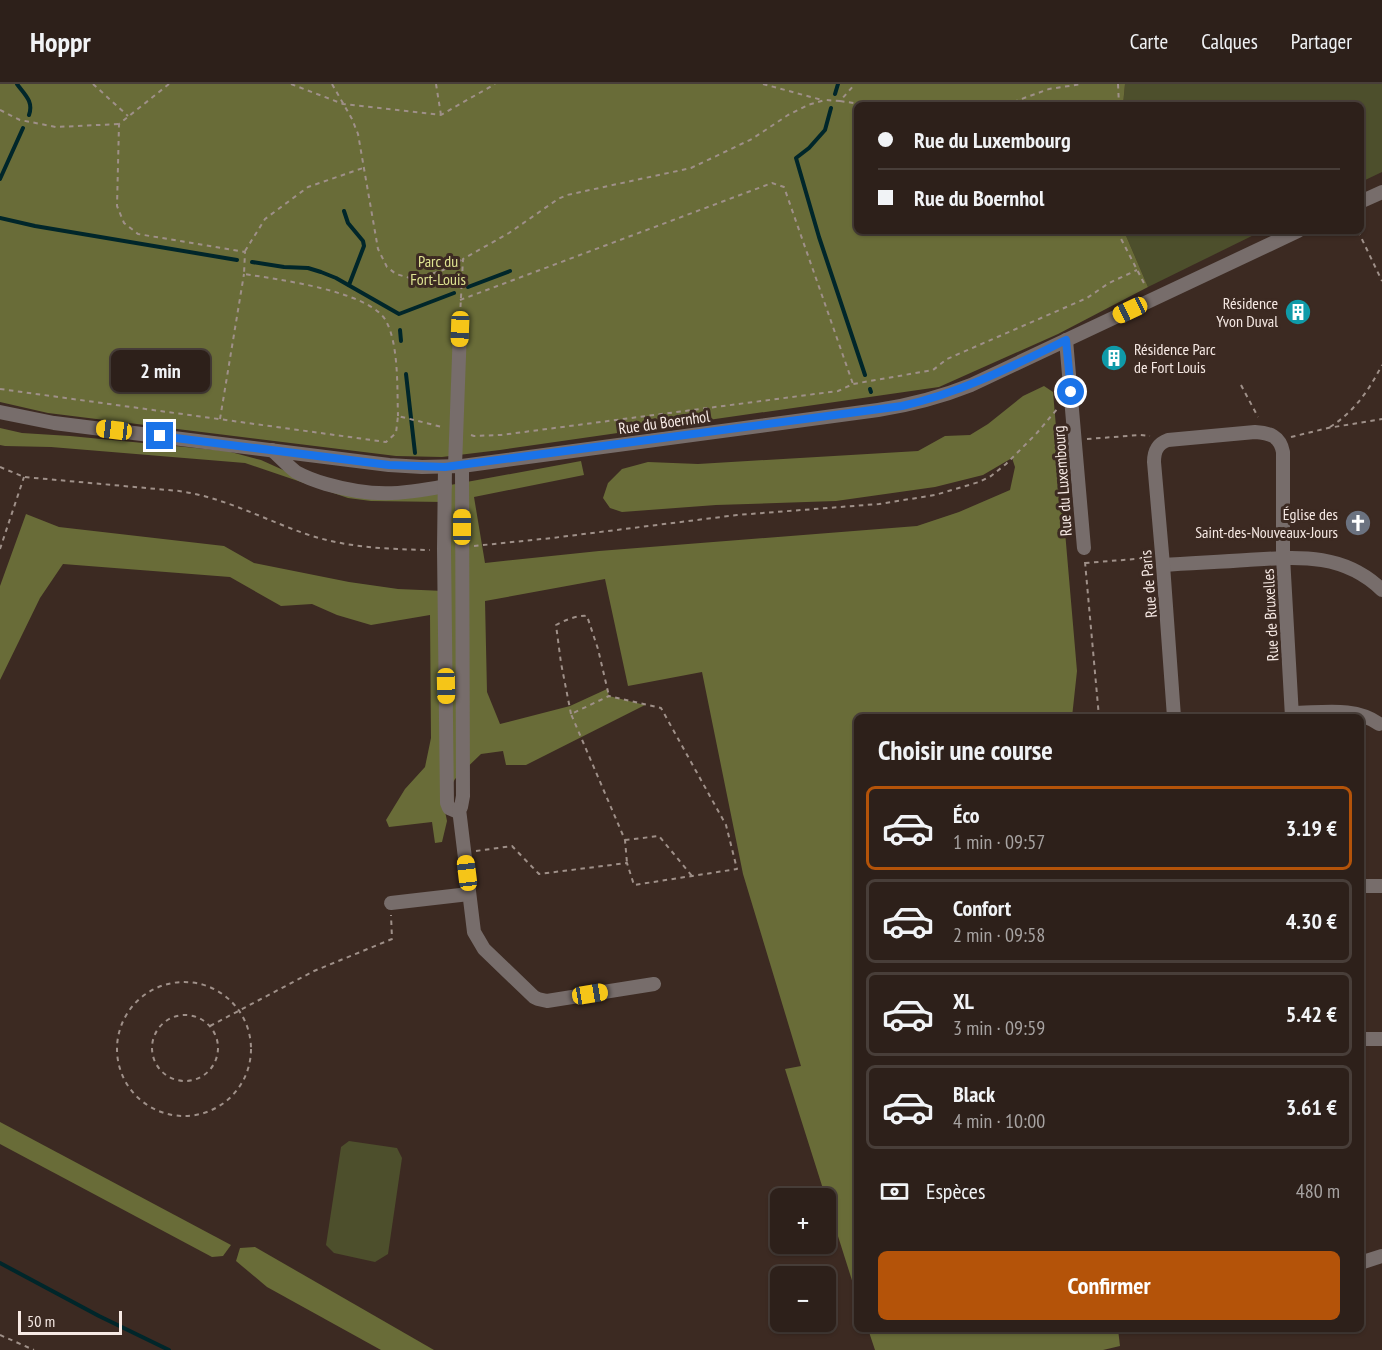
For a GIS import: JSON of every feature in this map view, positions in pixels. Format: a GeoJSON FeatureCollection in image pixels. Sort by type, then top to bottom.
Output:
{"type":"FeatureCollection","features":[{"type":"Feature","properties":{"kind":"street"},"geometry":{"type":"LineString","coordinates":[[1364,200],[1382,192]]}},
{"type":"Feature","properties":{"kind":"street","name":"Rue du Boernhol"},"geometry":{"type":"LineString","coordinates":[[0,412],[54,423],[389,465],[454,466],[902,406],[971,385],[1292,234]]}},
{"type":"Feature","properties":{"kind":"street"},"geometry":{"type":"LineString","coordinates":[[460,329],[454,466],[462,547],[463,796],[459,809],[474,932],[484,949],[538,999],[547,1001],[654,984]]}},
{"type":"Feature","properties":{"kind":"street","name":"Rue du Luxembourg"},"geometry":{"type":"LineString","coordinates":[[1066,340],[1084,548]]}},
{"type":"Feature","properties":{"kind":"street"},"geometry":{"type":"LineString","coordinates":[[1159,446],[1172,439],[1255,432],[1272,437]]}},
{"type":"Feature","properties":{"kind":"street","name":"Rue de Bruxelles"},"geometry":{"type":"LineString","coordinates":[[1272,437],[1281,443],[1283,452],[1283,557],[1292,714]]}},
{"type":"Feature","properties":{"kind":"street","name":"Rue de Paris"},"geometry":{"type":"LineString","coordinates":[[1159,446],[1154,462],[1174,714]]}},
{"type":"Feature","properties":{"kind":"street"},"geometry":{"type":"LineString","coordinates":[[272,450],[303,475],[357,491],[395,494],[445,486]]}},
{"type":"Feature","properties":{"kind":"street"},"geometry":{"type":"LineString","coordinates":[[454,466],[445,486],[447,803],[452,810],[459,809]]}},
{"type":"Feature","properties":{"kind":"street"},"geometry":{"type":"LineString","coordinates":[[1163,561],[1307,557],[1332,562],[1359,573],[1382,590]]}},
{"type":"Feature","properties":{"kind":"street"},"geometry":{"type":"LineString","coordinates":[[1311,714],[1350,712],[1358,714]]}},
{"type":"Feature","properties":{"kind":"street"},"geometry":{"type":"LineString","coordinates":[[1364,716],[1379,724]]}},
{"type":"Feature","properties":{"kind":"street"},"geometry":{"type":"LineString","coordinates":[[1364,886],[1382,886]]}},
{"type":"Feature","properties":{"kind":"street"},"geometry":{"type":"LineString","coordinates":[[391,903],[469,894]]}},
{"type":"Feature","properties":{"kind":"street"},"geometry":{"type":"LineString","coordinates":[[1364,1039],[1382,1039]]}},
{"type":"Feature","properties":{"kind":"street"},"geometry":{"type":"LineString","coordinates":[[1364,1262],[1382,1256]]}},
{"type":"Feature","properties":{"kind":"path"},"geometry":{"type":"LineString","coordinates":[[93,84],[128,116]]}},
{"type":"Feature","properties":{"kind":"path"},"geometry":{"type":"LineString","coordinates":[[0,110],[20,120],[56,127],[119,124],[169,84]]}},
{"type":"Feature","properties":{"kind":"path"},"geometry":{"type":"LineString","coordinates":[[291,84],[343,104],[441,116],[495,84]]}},
{"type":"Feature","properties":{"kind":"path"},"geometry":{"type":"LineString","coordinates":[[332,84],[355,126],[378,249],[383,262],[391,272],[410,278],[419,278],[443,270],[567,195],[691,168],[752,139],[797,110],[825,100]]}},
{"type":"Feature","properties":{"kind":"path"},"geometry":{"type":"LineString","coordinates":[[436,84],[441,116]]}},
{"type":"Feature","properties":{"kind":"path"},"geometry":{"type":"LineString","coordinates":[[763,84],[825,100],[854,103]]}},
{"type":"Feature","properties":{"kind":"path"},"geometry":{"type":"LineString","coordinates":[[840,101],[855,84]]}},
{"type":"Feature","properties":{"kind":"path"},"geometry":{"type":"LineString","coordinates":[[1013,102],[1049,89],[1082,84]]}},
{"type":"Feature","properties":{"kind":"path"},"geometry":{"type":"LineString","coordinates":[[1118,84],[1119,102]]}},
{"type":"Feature","properties":{"kind":"path"},"geometry":{"type":"LineString","coordinates":[[119,124],[117,206],[124,223],[138,234],[245,252]]}},
{"type":"Feature","properties":{"kind":"path"},"geometry":{"type":"LineString","coordinates":[[220,419],[244,274],[245,252],[265,219],[308,187],[363,168]]}},
{"type":"Feature","properties":{"kind":"path"},"geometry":{"type":"LineString","coordinates":[[460,300],[772,183],[784,187],[853,384]]}},
{"type":"Feature","properties":{"kind":"path"},"geometry":{"type":"LineString","coordinates":[[1119,234],[1152,300]]}},
{"type":"Feature","properties":{"kind":"path"},"geometry":{"type":"LineString","coordinates":[[1359,234],[1382,281]]}},
{"type":"Feature","properties":{"kind":"path"},"geometry":{"type":"LineString","coordinates":[[460,329],[463,259]]}},
{"type":"Feature","properties":{"kind":"path"},"geometry":{"type":"LineString","coordinates":[[398,416],[474,436],[501,435],[838,391],[853,384],[933,370],[947,359],[1087,298],[1109,283],[1137,270]]}},
{"type":"Feature","properties":{"kind":"path"},"geometry":{"type":"LineString","coordinates":[[0,389],[386,442],[396,433],[398,416],[395,351],[391,330],[385,318],[375,309],[352,298],[301,284],[244,274]]}},
{"type":"Feature","properties":{"kind":"path"},"geometry":{"type":"LineString","coordinates":[[1328,428],[1345,417],[1356,406],[1366,394],[1382,365]]}},
{"type":"Feature","properties":{"kind":"path"},"geometry":{"type":"LineString","coordinates":[[1242,385],[1272,437],[1382,419]]}},
{"type":"Feature","properties":{"kind":"path"},"geometry":{"type":"LineString","coordinates":[[462,547],[737,514],[879,504],[935,495],[992,476],[1035,434],[1071,392]]}},
{"type":"Feature","properties":{"kind":"path"},"geometry":{"type":"LineString","coordinates":[[1075,440],[1140,435],[1154,438],[1159,446]]}},
{"type":"Feature","properties":{"kind":"path"},"geometry":{"type":"LineString","coordinates":[[0,467],[24,477],[188,492],[342,544],[371,548],[444,549]]}},
{"type":"Feature","properties":{"kind":"path"},"geometry":{"type":"LineString","coordinates":[[0,549],[24,477]]}},
{"type":"Feature","properties":{"kind":"path"},"geometry":{"type":"LineString","coordinates":[[1098,714],[1085,563],[1163,561]]}},
{"type":"Feature","properties":{"kind":"path"},"geometry":{"type":"LineString","coordinates":[[571,714],[609,696],[661,708],[726,825],[737,868],[634,885],[627,863],[625,840],[571,714],[556,625],[587,616],[598,649],[609,696]]}},
{"type":"Feature","properties":{"kind":"path"},"geometry":{"type":"LineString","coordinates":[[625,840],[659,836],[692,876]]}},
{"type":"Feature","properties":{"kind":"path"},"geometry":{"type":"LineString","coordinates":[[464,853],[512,846],[539,874],[627,863]]}},
{"type":"Feature","properties":{"kind":"path"},"geometry":{"type":"LineString","coordinates":[[210,1026],[314,971],[392,939],[391,903]]}},
{"type":"Feature","properties":{"kind":"path"},"geometry":{"type":"LineString","coordinates":[[186,981],[207,985],[225,995],[240,1011],[249,1030],[252,1051],[248,1072],[238,1090],[222,1105],[203,1114],[182,1117],[161,1113],[143,1103],[128,1088],[119,1068],[116,1047],[120,1026],[130,1008],[146,993],[165,984],[186,981]]}},
{"type":"Feature","properties":{"kind":"path"},"geometry":{"type":"LineString","coordinates":[[181,1015],[192,1016],[202,1019],[210,1026],[216,1036],[217,1057],[205,1075],[195,1080],[173,1079],[157,1065],[152,1044],[162,1025],[171,1018],[181,1015]]}},
{"type":"Feature","properties":{"kind":"path"},"geometry":{"type":"LineString","coordinates":[[0,1335],[34,1350]]}},
{"type":"Feature","properties":{"kind":"green space","name":"Parc du Fort-Louis"},"geometry":{"type":"Polygon","coordinates":[[[0,84],[1125,84],[1123,102],[854,102],[854,234],[1125,234],[1148,287],[1058,334],[939,387],[442,457],[396,456],[48,413],[0,402],[0,84]]]}},
{"type":"Feature","properties":{"kind":"green space"},"geometry":{"type":"Polygon","coordinates":[[[1125,84],[1382,84],[1382,172],[1364,181],[1364,102],[1123,102],[1125,84]]]}},
{"type":"Feature","properties":{"kind":"green space"},"geometry":{"type":"Polygon","coordinates":[[[1125,234],[1256,234],[1148,287],[1125,234]]]}},
{"type":"Feature","properties":{"kind":"green space"},"geometry":{"type":"Polygon","coordinates":[[[1044,386],[1053,392],[1077,671],[1072,714],[854,714],[854,1287],[836,1230],[836,1188],[823,1188],[785,1069],[801,1066],[743,874],[702,672],[628,686],[605,579],[485,601],[487,692],[500,724],[570,706],[607,689],[609,696],[645,705],[526,765],[506,765],[503,751],[481,754],[455,779],[443,801],[447,821],[442,842],[435,843],[432,822],[389,827],[386,820],[405,789],[425,767],[431,738],[430,615],[371,625],[337,615],[312,604],[281,606],[230,577],[63,564],[40,598],[0,680],[0,586],[26,514],[59,527],[224,546],[254,563],[349,582],[398,589],[444,591],[444,502],[371,501],[348,498],[245,463],[51,447],[5,446],[0,445],[0,428],[22,433],[227,451],[261,460],[292,474],[385,497],[581,461],[584,475],[474,497],[485,563],[599,551],[917,526],[959,512],[1010,490],[1015,467],[1012,458],[983,475],[935,487],[836,501],[716,505],[622,512],[610,508],[603,498],[608,483],[622,469],[648,462],[698,464],[918,451],[945,436],[970,435],[988,424],[1023,396],[1044,386]]]}},
{"type":"Feature","properties":{"kind":"green space"},"geometry":{"type":"Polygon","coordinates":[[[0,1122],[231,1245],[223,1256],[212,1257],[0,1144],[0,1122]]]}},
{"type":"Feature","properties":{"kind":"green space"},"geometry":{"type":"Polygon","coordinates":[[[349,1141],[397,1148],[402,1158],[388,1254],[375,1262],[334,1253],[326,1245],[341,1147],[349,1141]]]}},
{"type":"Feature","properties":{"kind":"green space"},"geometry":{"type":"Polygon","coordinates":[[[255,1247],[434,1350],[381,1350],[267,1287],[236,1261],[240,1248],[255,1247]]]}},
{"type":"Feature","properties":{"kind":"green space"},"geometry":{"type":"Polygon","coordinates":[[[869,1332],[1118,1332],[1120,1346],[1103,1350],[875,1350],[869,1332]]]}},
{"type":"Feature","properties":{"kind":"waterway"},"geometry":{"type":"LineString","coordinates":[[17,84],[29,102],[29,115]]}},
{"type":"Feature","properties":{"kind":"waterway"},"geometry":{"type":"LineString","coordinates":[[835,94],[838,84]]}},
{"type":"Feature","properties":{"kind":"waterway"},"geometry":{"type":"LineString","coordinates":[[831,108],[825,130],[809,148],[796,158],[819,237],[865,375]]}},
{"type":"Feature","properties":{"kind":"waterway"},"geometry":{"type":"LineString","coordinates":[[0,179],[23,128]]}},
{"type":"Feature","properties":{"kind":"waterway"},"geometry":{"type":"LineString","coordinates":[[344,211],[348,223],[363,241],[364,246],[349,285]]}},
{"type":"Feature","properties":{"kind":"waterway"},"geometry":{"type":"LineString","coordinates":[[0,218],[237,260]]}},
{"type":"Feature","properties":{"kind":"waterway"},"geometry":{"type":"LineString","coordinates":[[252,262],[308,268],[321,272],[336,278],[399,314],[454,293]]}},
{"type":"Feature","properties":{"kind":"waterway"},"geometry":{"type":"LineString","coordinates":[[468,287],[510,271]]}},
{"type":"Feature","properties":{"kind":"waterway"},"geometry":{"type":"LineString","coordinates":[[400,330],[401,341]]}},
{"type":"Feature","properties":{"kind":"waterway"},"geometry":{"type":"LineString","coordinates":[[406,374],[415,453]]}},
{"type":"Feature","properties":{"kind":"waterway"},"geometry":{"type":"LineString","coordinates":[[0,1263],[99,1316],[169,1350]]}},
{"type":"Feature","properties":{"kind":"place","name":"Résidence Yvon Duval"},"geometry":{"type":"Point","coordinates":[1298,312]}},
{"type":"Feature","properties":{"kind":"place","name":"Résidence Parc de Fort Louis"},"geometry":{"type":"Point","coordinates":[1114,358]}},
{"type":"Feature","properties":{"kind":"place","name":"Église des Saint-des-Nouveaux-Jours"},"geometry":{"type":"Point","coordinates":[1358,523]}},
{"type":"Feature","properties":{"kind":"route"},"geometry":{"type":"LineString","coordinates":[[160,436],[389,465],[445,467],[902,406],[971,385],[1066,340],[1071,392]]}}]}
